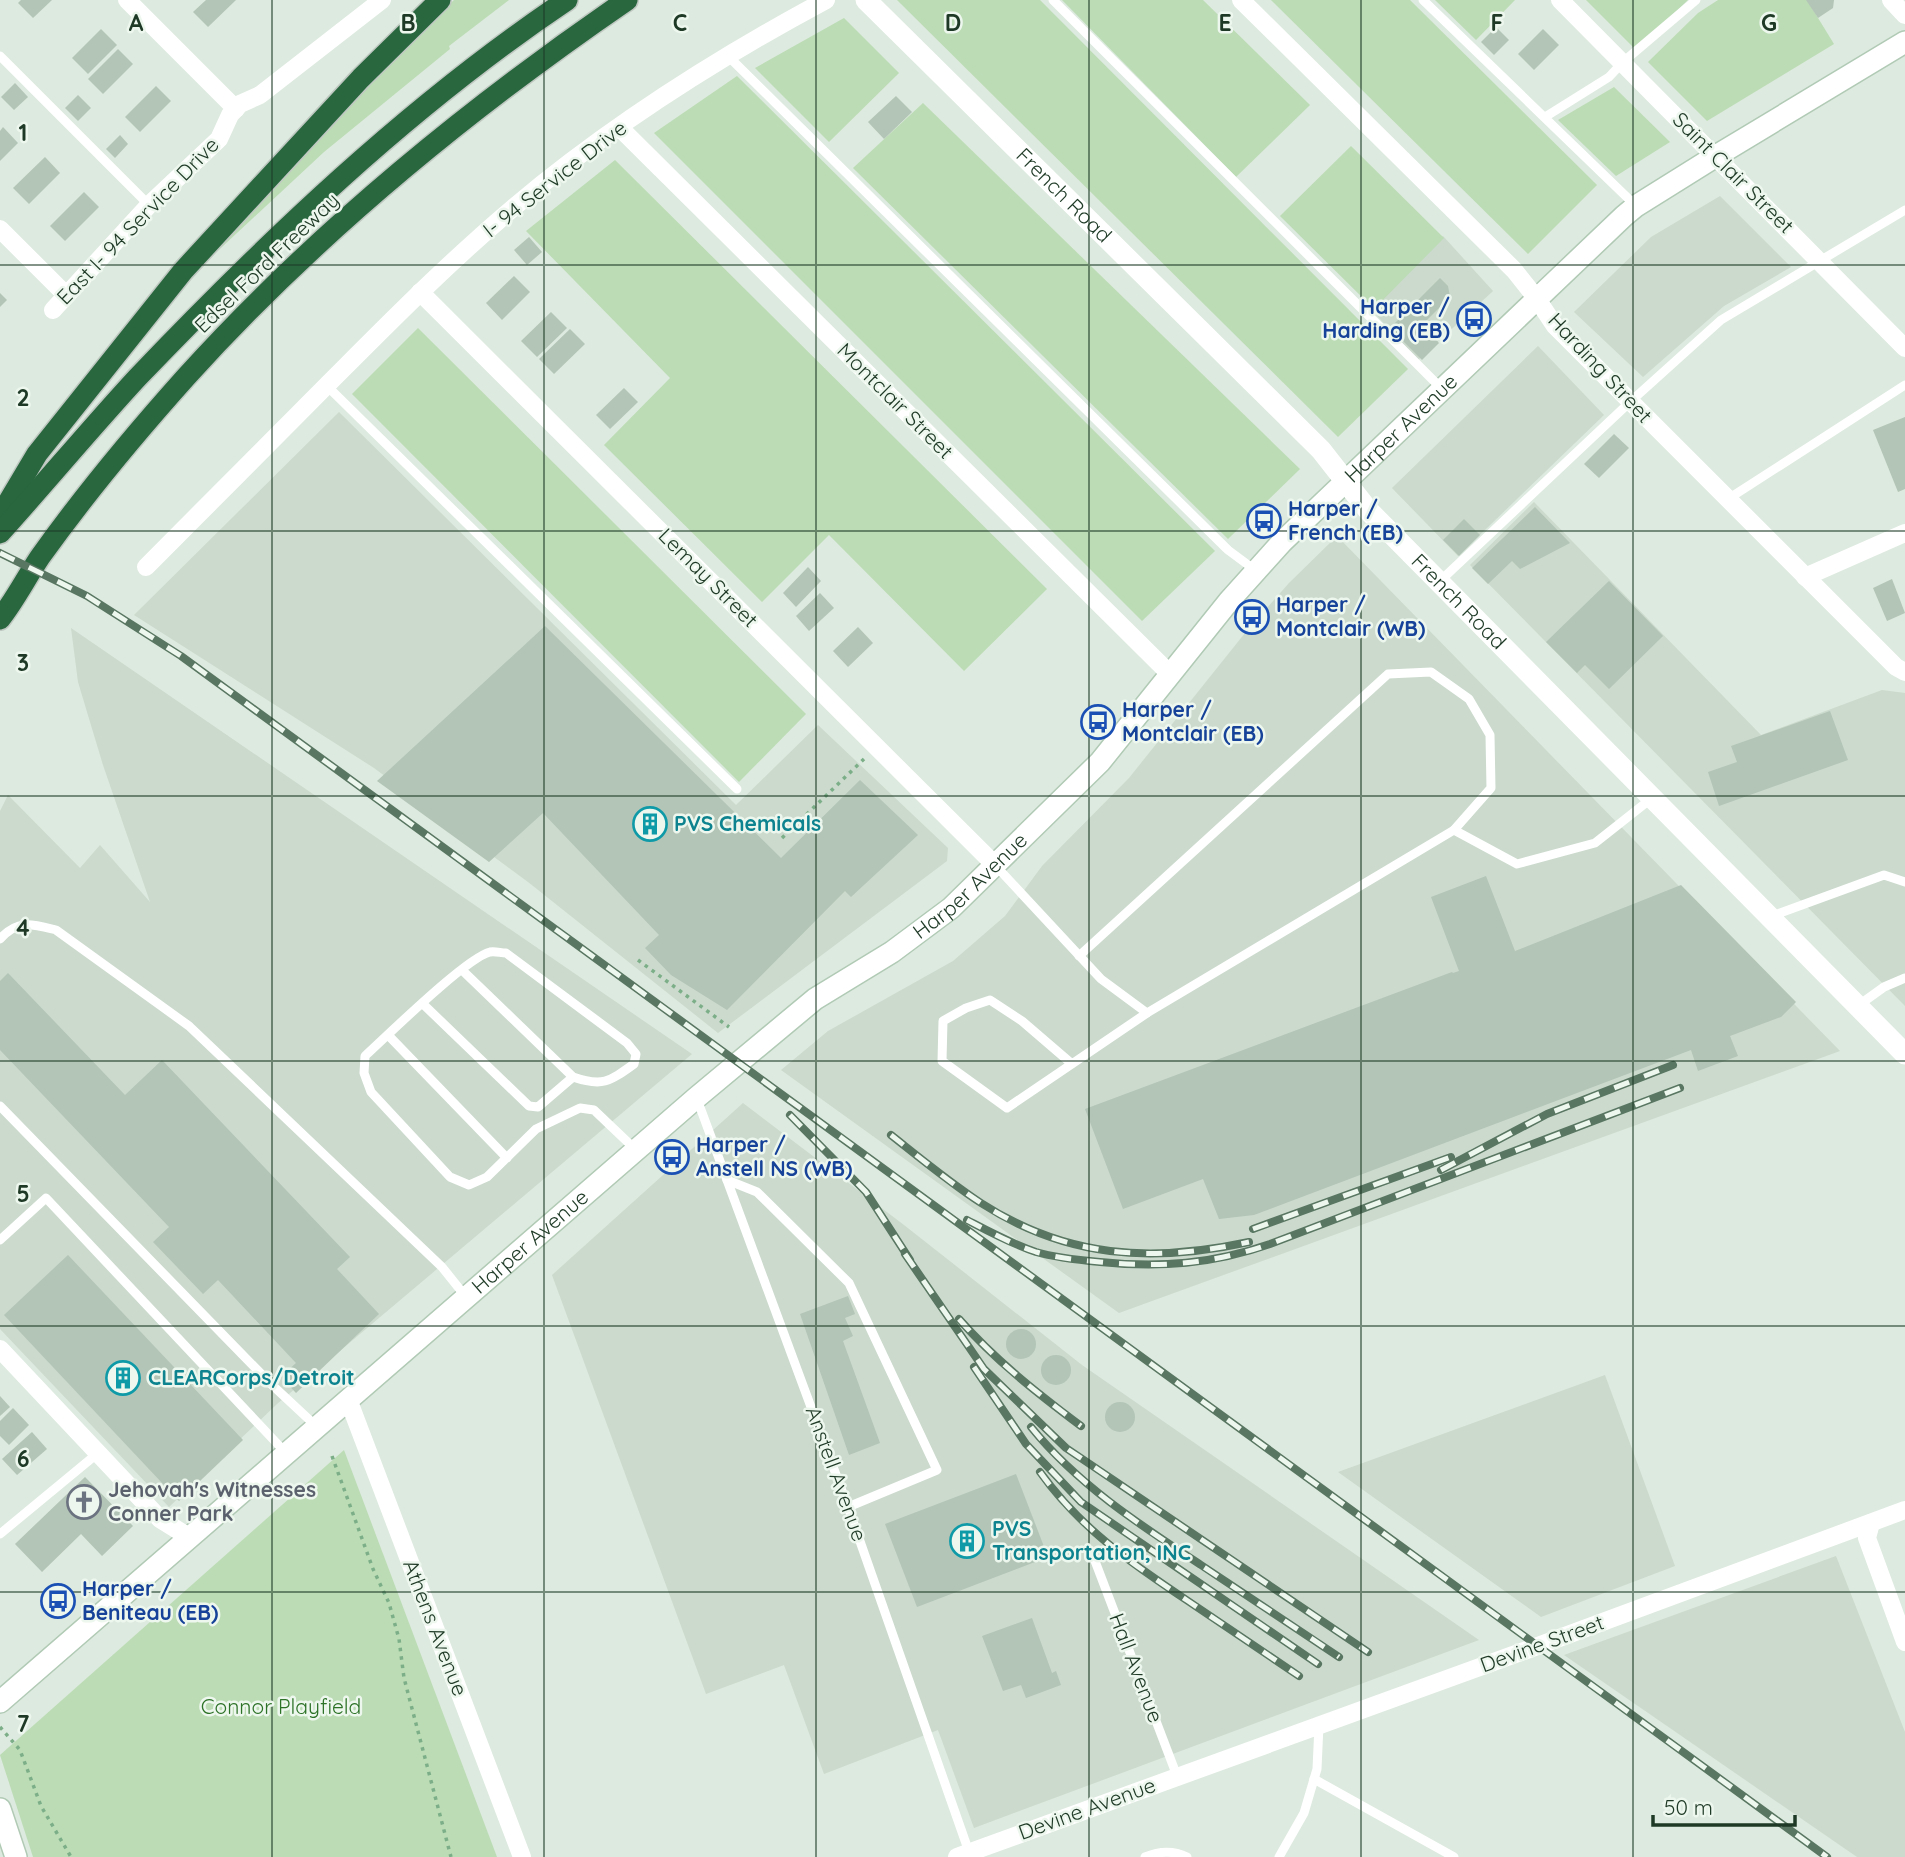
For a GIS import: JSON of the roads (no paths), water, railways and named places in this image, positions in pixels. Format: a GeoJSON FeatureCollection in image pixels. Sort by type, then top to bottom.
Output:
{"type":"FeatureCollection","features":[{"type":"Feature","properties":{"kind":"highway"},"geometry":{"type":"LineString","coordinates":[[0,516],[37,454],[183,271],[361,78],[440,0]]}},
{"type":"Feature","properties":{"kind":"highway","name":"Edsel Ford Freeway"},"geometry":{"type":"LineString","coordinates":[[0,533],[135,381],[229,284],[319,198],[386,139],[482,62],[567,0]]}},
{"type":"Feature","properties":{"kind":"highway","name":"Edsel Ford Freeway"},"geometry":{"type":"LineString","coordinates":[[2,618],[40,558],[99,480],[187,376],[268,293],[366,201],[433,144],[524,73],[628,0]]}},
{"type":"Feature","properties":{"kind":"main road","name":"French Road"},"geometry":{"type":"LineString","coordinates":[[866,0],[1321,450],[1368,510],[1905,1054]]}},
{"type":"Feature","properties":{"kind":"main road","name":"Harper Avenue"},"geometry":{"type":"LineString","coordinates":[[0,1702],[696,1098],[815,999],[926,928],[951,908],[1100,762],[1255,570],[1345,481],[1636,206],[1905,42]]}},
{"type":"Feature","properties":{"kind":"main road"},"geometry":{"type":"LineString","coordinates":[[0,1810],[16,1857]]}},
{"type":"Feature","properties":{"kind":"street"},"geometry":{"type":"LineString","coordinates":[[127,0],[236,108],[260,95],[382,0]]}},
{"type":"Feature","properties":{"kind":"street","name":"I- 94 Service Drive"},"geometry":{"type":"LineString","coordinates":[[146,567],[420,292],[515,207],[619,127],[728,55],[826,0]]}},
{"type":"Feature","properties":{"kind":"street","name":"Harding Street"},"geometry":{"type":"LineString","coordinates":[[1241,0],[1514,270],[1555,326],[1630,402],[1896,667],[1905,672]]}},
{"type":"Feature","properties":{"kind":"street","name":"Saint Clair Street"},"geometry":{"type":"LineString","coordinates":[[1560,0],[1905,348]]}},
{"type":"Feature","properties":{"kind":"street"},"geometry":{"type":"LineString","coordinates":[[1891,0],[1905,15]]}},
{"type":"Feature","properties":{"kind":"street","name":"East I- 94 Service Drive"},"geometry":{"type":"LineString","coordinates":[[53,310],[149,205],[219,139],[236,108]]}},
{"type":"Feature","properties":{"kind":"street","name":"Montclair Street"},"geometry":{"type":"LineString","coordinates":[[619,127],[1171,675]]}},
{"type":"Feature","properties":{"kind":"street"},"geometry":{"type":"LineString","coordinates":[[0,229],[66,295]]}},
{"type":"Feature","properties":{"kind":"street","name":"Lemay Street"},"geometry":{"type":"LineString","coordinates":[[420,292],[995,864]]}},
{"type":"Feature","properties":{"kind":"street"},"geometry":{"type":"LineString","coordinates":[[1805,577],[1905,533]]}},
{"type":"Feature","properties":{"kind":"street"},"geometry":{"type":"LineString","coordinates":[[0,1349],[160,1519],[189,1536]]}},
{"type":"Feature","properties":{"kind":"street","name":"Athens Avenue"},"geometry":{"type":"LineString","coordinates":[[348,1399],[522,1857]]}},
{"type":"Feature","properties":{"kind":"street","name":"Devine Street"},"geometry":{"type":"LineString","coordinates":[[1177,1776],[1905,1510]]}},
{"type":"Feature","properties":{"kind":"street"},"geometry":{"type":"LineString","coordinates":[[1871,1523],[1867,1538],[1904,1635]]}},
{"type":"Feature","properties":{"kind":"street","name":"Devine Avenue"},"geometry":{"type":"LineString","coordinates":[[963,1855],[1177,1776]]}},
{"type":"Feature","properties":{"kind":"lane"},"geometry":{"type":"LineString","coordinates":[[1053,0],[1442,389]]}},
{"type":"Feature","properties":{"kind":"lane"},"geometry":{"type":"LineString","coordinates":[[1423,0],[1636,206]]}},
{"type":"Feature","properties":{"kind":"lane"},"geometry":{"type":"LineString","coordinates":[[1545,117],[1609,77],[1691,1]]}},
{"type":"Feature","properties":{"kind":"lane"},"geometry":{"type":"LineString","coordinates":[[728,55],[1228,550],[1255,570]]}},
{"type":"Feature","properties":{"kind":"lane"},"geometry":{"type":"LineString","coordinates":[[0,56],[149,205]]}},
{"type":"Feature","properties":{"kind":"lane"},"geometry":{"type":"LineString","coordinates":[[1439,582],[1721,320],[1905,210]]}},
{"type":"Feature","properties":{"kind":"lane"},"geometry":{"type":"LineString","coordinates":[[1728,499],[1905,385]]}},
{"type":"Feature","properties":{"kind":"lane"},"geometry":{"type":"LineString","coordinates":[[321,392],[737,789]]}},
{"type":"Feature","properties":{"kind":"lane"},"geometry":{"type":"LineString","coordinates":[[1072,1064],[1022,1021],[990,1000],[966,1008],[943,1021],[942,1061],[1007,1108],[1072,1064],[1147,1013],[1454,830],[1491,788],[1490,735],[1469,699],[1431,672],[1388,674],[1079,956]]}},
{"type":"Feature","properties":{"kind":"lane"},"geometry":{"type":"LineString","coordinates":[[1454,830],[1517,864],[1595,843],[1652,798]]}},
{"type":"Feature","properties":{"kind":"lane"},"geometry":{"type":"LineString","coordinates":[[995,864],[1101,979],[1147,1013]]}},
{"type":"Feature","properties":{"kind":"lane"},"geometry":{"type":"LineString","coordinates":[[1770,917],[1884,875],[1905,882]]}},
{"type":"Feature","properties":{"kind":"lane"},"geometry":{"type":"LineString","coordinates":[[0,939],[10,928],[31,923],[56,930],[189,1026],[442,1267],[466,1297]]}},
{"type":"Feature","properties":{"kind":"lane"},"geometry":{"type":"LineString","coordinates":[[462,970],[573,1077],[592,1083],[610,1081],[634,1064],[636,1054],[627,1043],[506,953],[491,952],[462,970],[365,1056],[364,1073],[372,1092],[450,1177],[470,1185],[487,1177],[536,1129],[580,1108],[594,1110],[636,1150]]}},
{"type":"Feature","properties":{"kind":"lane"},"geometry":{"type":"LineString","coordinates":[[1857,1006],[1884,986],[1905,978]]}},
{"type":"Feature","properties":{"kind":"lane"},"geometry":{"type":"LineString","coordinates":[[423,1004],[529,1106],[538,1107],[573,1077]]}},
{"type":"Feature","properties":{"kind":"lane"},"geometry":{"type":"LineString","coordinates":[[388,1035],[507,1158]]}},
{"type":"Feature","properties":{"kind":"lane","name":"Anstell Avenue"},"geometry":{"type":"LineString","coordinates":[[696,1098],[848,1507],[963,1855]]}},
{"type":"Feature","properties":{"kind":"lane"},"geometry":{"type":"LineString","coordinates":[[0,1106],[316,1427]]}},
{"type":"Feature","properties":{"kind":"lane"},"geometry":{"type":"LineString","coordinates":[[727,1180],[757,1192],[849,1283],[937,1470],[848,1507]]}},
{"type":"Feature","properties":{"kind":"lane"},"geometry":{"type":"LineString","coordinates":[[0,1240],[46,1198],[286,1452]]}},
{"type":"Feature","properties":{"kind":"lane"},"geometry":{"type":"LineString","coordinates":[[0,1534],[98,1453]]}},
{"type":"Feature","properties":{"kind":"lane","name":"Hall Avenue"},"geometry":{"type":"LineString","coordinates":[[1094,1561],[1177,1776]]}},
{"type":"Feature","properties":{"kind":"lane"},"geometry":{"type":"LineString","coordinates":[[1279,1857],[1304,1813],[1317,1769],[1319,1725]]}},
{"type":"Feature","properties":{"kind":"lane"},"geometry":{"type":"LineString","coordinates":[[1314,1779],[1454,1857]]}},
{"type":"Feature","properties":{"kind":"lane"},"geometry":{"type":"LineString","coordinates":[[1145,1857],[1154,1853],[1177,1852],[1187,1857]]}},
{"type":"Feature","properties":{"kind":"railway"},"geometry":{"type":"LineString","coordinates":[[0,553],[87,596],[181,656],[1827,1857]]}},
{"type":"Feature","properties":{"kind":"railway"},"geometry":{"type":"LineString","coordinates":[[1441,1170],[1547,1114],[1673,1065]]}},
{"type":"Feature","properties":{"kind":"railway"},"geometry":{"type":"LineString","coordinates":[[967,1220],[1018,1245],[1060,1257],[1144,1265],[1207,1260],[1270,1244],[1680,1088]]}},
{"type":"Feature","properties":{"kind":"railway"},"geometry":{"type":"LineString","coordinates":[[790,1115],[866,1192],[910,1260]]}},
{"type":"Feature","properties":{"kind":"railway"},"geometry":{"type":"LineString","coordinates":[[891,1135],[981,1203],[1013,1221],[1077,1245],[1144,1253],[1213,1249],[1249,1242]]}},
{"type":"Feature","properties":{"kind":"railway"},"geometry":{"type":"LineString","coordinates":[[1253,1229],[1451,1157]]}},
{"type":"Feature","properties":{"kind":"railway"},"geometry":{"type":"LineString","coordinates":[[905,1254],[984,1369],[1066,1448],[1368,1652]]}},
{"type":"Feature","properties":{"kind":"railway"},"geometry":{"type":"LineString","coordinates":[[959,1319],[1017,1376],[1081,1426]]}},
{"type":"Feature","properties":{"kind":"railway"},"geometry":{"type":"LineString","coordinates":[[974,1367],[1026,1444],[1081,1502],[1318,1664]]}},
{"type":"Feature","properties":{"kind":"railway"},"geometry":{"type":"LineString","coordinates":[[1031,1427],[1068,1467],[1110,1502],[1155,1535],[1339,1657]]}},
{"type":"Feature","properties":{"kind":"railway"},"geometry":{"type":"LineString","coordinates":[[1040,1472],[1072,1511],[1108,1544],[1299,1676]]}},
{"type":"Feature","properties":{"kind":"place","name":"Harper / Harding (EB)"},"geometry":{"type":"Point","coordinates":[1474,319]}},
{"type":"Feature","properties":{"kind":"place","name":"Harper / French (EB)"},"geometry":{"type":"Point","coordinates":[1264,521]}},
{"type":"Feature","properties":{"kind":"place","name":"Harper / Montclair (WB)"},"geometry":{"type":"Point","coordinates":[1252,617]}},
{"type":"Feature","properties":{"kind":"place","name":"Harper / Montclair (EB)"},"geometry":{"type":"Point","coordinates":[1098,722]}},
{"type":"Feature","properties":{"kind":"place","name":"PVS Chemicals"},"geometry":{"type":"Point","coordinates":[650,824]}},
{"type":"Feature","properties":{"kind":"place","name":"Harper / Anstell NS (WB)"},"geometry":{"type":"Point","coordinates":[672,1157]}},
{"type":"Feature","properties":{"kind":"place","name":"CLEARCorps/Detroit"},"geometry":{"type":"Point","coordinates":[123,1378]}},
{"type":"Feature","properties":{"kind":"place","name":"Jehovah's Witnesses Conner Park"},"geometry":{"type":"Point","coordinates":[84,1502]}},
{"type":"Feature","properties":{"kind":"place","name":"PVS Transportation, INC"},"geometry":{"type":"Point","coordinates":[967,1541]}},
{"type":"Feature","properties":{"kind":"place","name":"Harper / Beniteau (EB)"},"geometry":{"type":"Point","coordinates":[58,1601]}},
{"type":"Feature","properties":{"kind":"park label","name":"Connor Playfield"},"geometry":{"type":"Point","coordinates":[281,1707]}}]}
